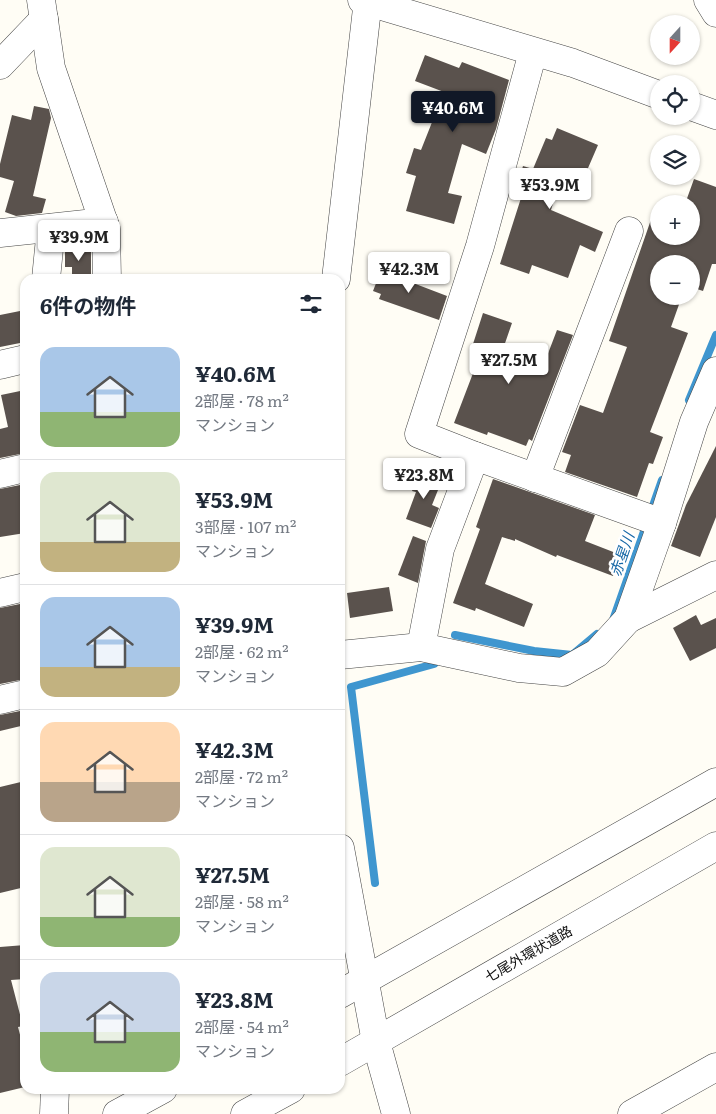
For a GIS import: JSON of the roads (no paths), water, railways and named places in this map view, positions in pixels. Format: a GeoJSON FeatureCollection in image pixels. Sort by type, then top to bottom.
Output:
{"type":"FeatureCollection","features":[{"type":"Feature","properties":{"kind":"street"},"geometry":{"type":"LineString","coordinates":[[708,0],[716,13]]}},
{"type":"Feature","properties":{"kind":"street"},"geometry":{"type":"LineString","coordinates":[[337,274],[366,1],[573,63],[650,92]]}},
{"type":"Feature","properties":{"kind":"street"},"geometry":{"type":"LineString","coordinates":[[0,65],[42,9]]}},
{"type":"Feature","properties":{"kind":"street"},"geometry":{"type":"LineString","coordinates":[[42,9],[50,68],[106,228],[107,274]]}},
{"type":"Feature","properties":{"kind":"street"},"geometry":{"type":"LineString","coordinates":[[533,52],[480,246],[419,434],[662,523]]}},
{"type":"Feature","properties":{"kind":"street"},"geometry":{"type":"LineString","coordinates":[[700,109],[716,115]]}},
{"type":"Feature","properties":{"kind":"street"},"geometry":{"type":"LineString","coordinates":[[0,232],[104,222]]}},
{"type":"Feature","properties":{"kind":"street"},"geometry":{"type":"LineString","coordinates":[[46,274],[51,228]]}},
{"type":"Feature","properties":{"kind":"street"},"geometry":{"type":"LineString","coordinates":[[535,478],[629,231]]}},
{"type":"Feature","properties":{"kind":"street"},"geometry":{"type":"LineString","coordinates":[[0,365],[20,360]]}},
{"type":"Feature","properties":{"kind":"street"},"geometry":{"type":"LineString","coordinates":[[628,619],[662,523],[705,427],[716,371]]}},
{"type":"Feature","properties":{"kind":"street"},"geometry":{"type":"LineString","coordinates":[[421,647],[440,549],[476,456]]}},
{"type":"Feature","properties":{"kind":"street"},"geometry":{"type":"LineString","coordinates":[[0,474],[20,469]]}},
{"type":"Feature","properties":{"kind":"street"},"geometry":{"type":"LineString","coordinates":[[345,655],[421,647],[519,668],[564,672],[597,653],[628,619],[716,575]]}},
{"type":"Feature","properties":{"kind":"street"},"geometry":{"type":"LineString","coordinates":[[0,593],[20,588]]}},
{"type":"Feature","properties":{"kind":"street"},"geometry":{"type":"LineString","coordinates":[[0,700],[20,695]]}},
{"type":"Feature","properties":{"kind":"street"},"geometry":{"type":"LineString","coordinates":[[345,991],[716,782]]}},
{"type":"Feature","properties":{"kind":"street","name":"七尾外環状道路"},"geometry":{"type":"LineString","coordinates":[[345,1059],[716,846]]}},
{"type":"Feature","properties":{"kind":"street"},"geometry":{"type":"LineString","coordinates":[[345,876],[376,1042],[396,1114]]}},
{"type":"Feature","properties":{"kind":"street"},"geometry":{"type":"LineString","coordinates":[[632,1114],[716,1067]]}},
{"type":"Feature","properties":{"kind":"street"},"geometry":{"type":"LineString","coordinates":[[54,1114],[56,1094]]}},
{"type":"Feature","properties":{"kind":"street"},"geometry":{"type":"LineString","coordinates":[[117,1114],[154,1094]]}},
{"type":"Feature","properties":{"kind":"street"},"geometry":{"type":"LineString","coordinates":[[244,1114],[282,1094]]}},
{"type":"Feature","properties":{"kind":"waterway","name":"赤星川"},"geometry":{"type":"LineString","coordinates":[[689,400],[716,335]]}},
{"type":"Feature","properties":{"kind":"waterway","name":"赤星川"},"geometry":{"type":"LineString","coordinates":[[613,620],[662,480]]}},
{"type":"Feature","properties":{"kind":"waterway","name":"赤星川"},"geometry":{"type":"LineString","coordinates":[[455,635],[534,651],[572,655],[597,634]]}},
{"type":"Feature","properties":{"kind":"waterway","name":"赤星川"},"geometry":{"type":"LineString","coordinates":[[375,883],[351,687],[434,664]]}}]}
